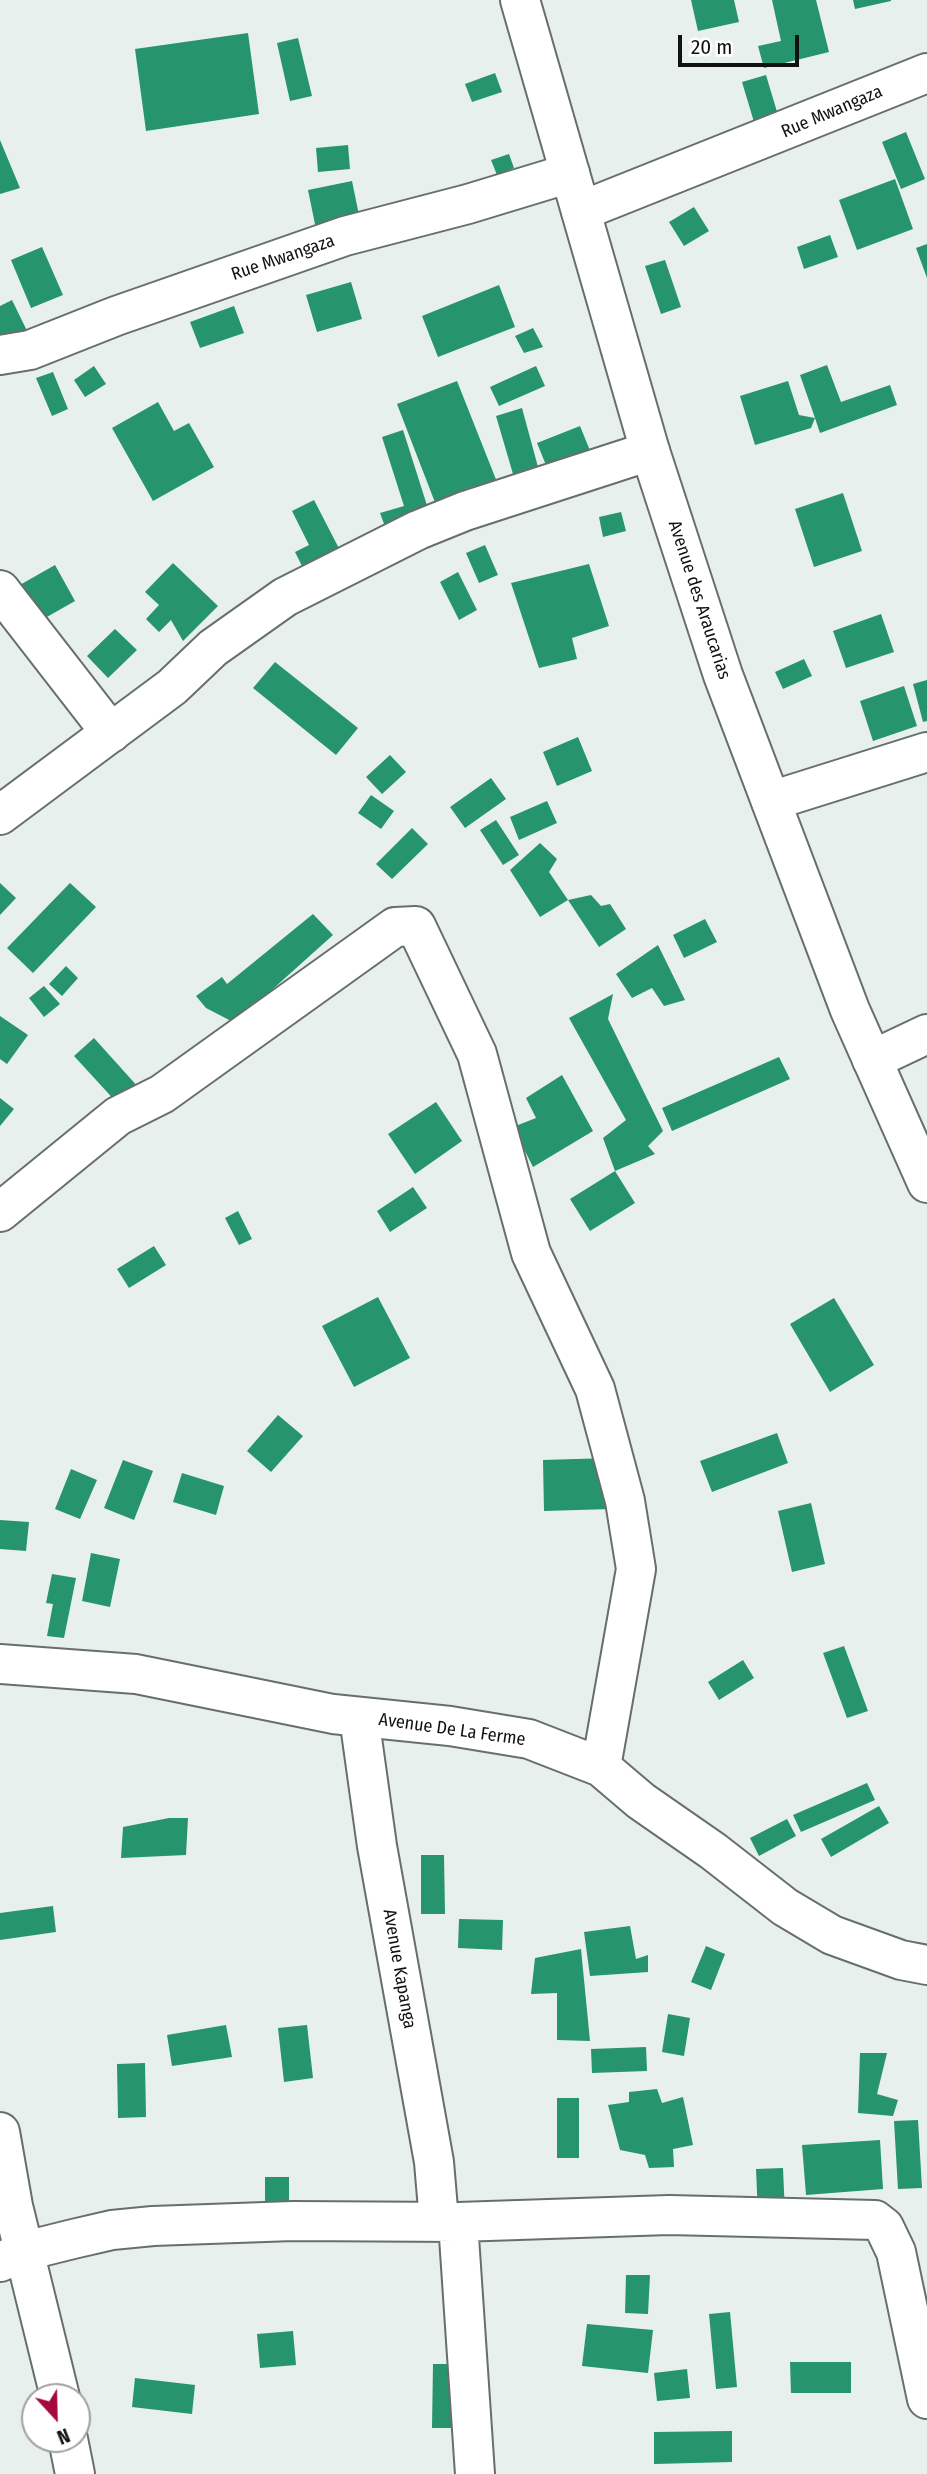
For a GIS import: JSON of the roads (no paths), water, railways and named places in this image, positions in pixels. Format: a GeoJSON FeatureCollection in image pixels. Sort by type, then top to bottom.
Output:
{"type":"FeatureCollection","features":[{"type":"Feature","properties":{"kind":"street","name":"Avenue des Araucarias"},"geometry":{"type":"LineString","coordinates":[[520,0],[650,451],[723,675],[850,1010],[927,1183]]}},
{"type":"Feature","properties":{"kind":"street","name":"Rue Mwangaza"},"geometry":{"type":"LineString","coordinates":[[580,211],[927,73]]}},
{"type":"Feature","properties":{"kind":"street","name":"Rue Mwangaza"},"geometry":{"type":"LineString","coordinates":[[0,355],[30,350],[116,316],[345,236],[468,204],[570,173]]}},
{"type":"Feature","properties":{"kind":"street"},"geometry":{"type":"LineString","coordinates":[[0,815],[173,687],[213,648],[285,597],[418,530],[465,511],[650,451]]}},
{"type":"Feature","properties":{"kind":"street"},"geometry":{"type":"LineString","coordinates":[[0,590],[111,733]]}},
{"type":"Feature","properties":{"kind":"street"},"geometry":{"type":"LineString","coordinates":[[771,801],[927,752]]}},
{"type":"Feature","properties":{"kind":"street"},"geometry":{"type":"LineString","coordinates":[[0,1212],[118,1116],[162,1094],[395,927],[416,926],[477,1054],[531,1253],[595,1389],[625,1501],[636,1569],[601,1767]]}},
{"type":"Feature","properties":{"kind":"street"},"geometry":{"type":"LineString","coordinates":[[872,1060],[927,1034]]}},
{"type":"Feature","properties":{"kind":"street","name":"Avenue De La Ferme"},"geometry":{"type":"LineString","coordinates":[[0,1664],[136,1674],[359,1717],[450,1726],[529,1739],[601,1767],[641,1801],[713,1851],[785,1907],[850,1943],[927,1965]]}},
{"type":"Feature","properties":{"kind":"street","name":"Avenue Kapanga"},"geometry":{"type":"LineString","coordinates":[[359,1717],[377,1846],[435,2162],[449,2221],[475,2474]]}},
{"type":"Feature","properties":{"kind":"street"},"geometry":{"type":"LineString","coordinates":[[0,2132],[13,2206],[13,2256],[55,2383]]}},
{"type":"Feature","properties":{"kind":"street"},"geometry":{"type":"LineString","coordinates":[[13,2256],[112,2230],[153,2226],[669,2215],[875,2220],[884,2227],[896,2252],[927,2399]]}},
{"type":"Feature","properties":{"kind":"street"},"geometry":{"type":"LineString","coordinates":[[71,2453],[75,2474]]}}]}
